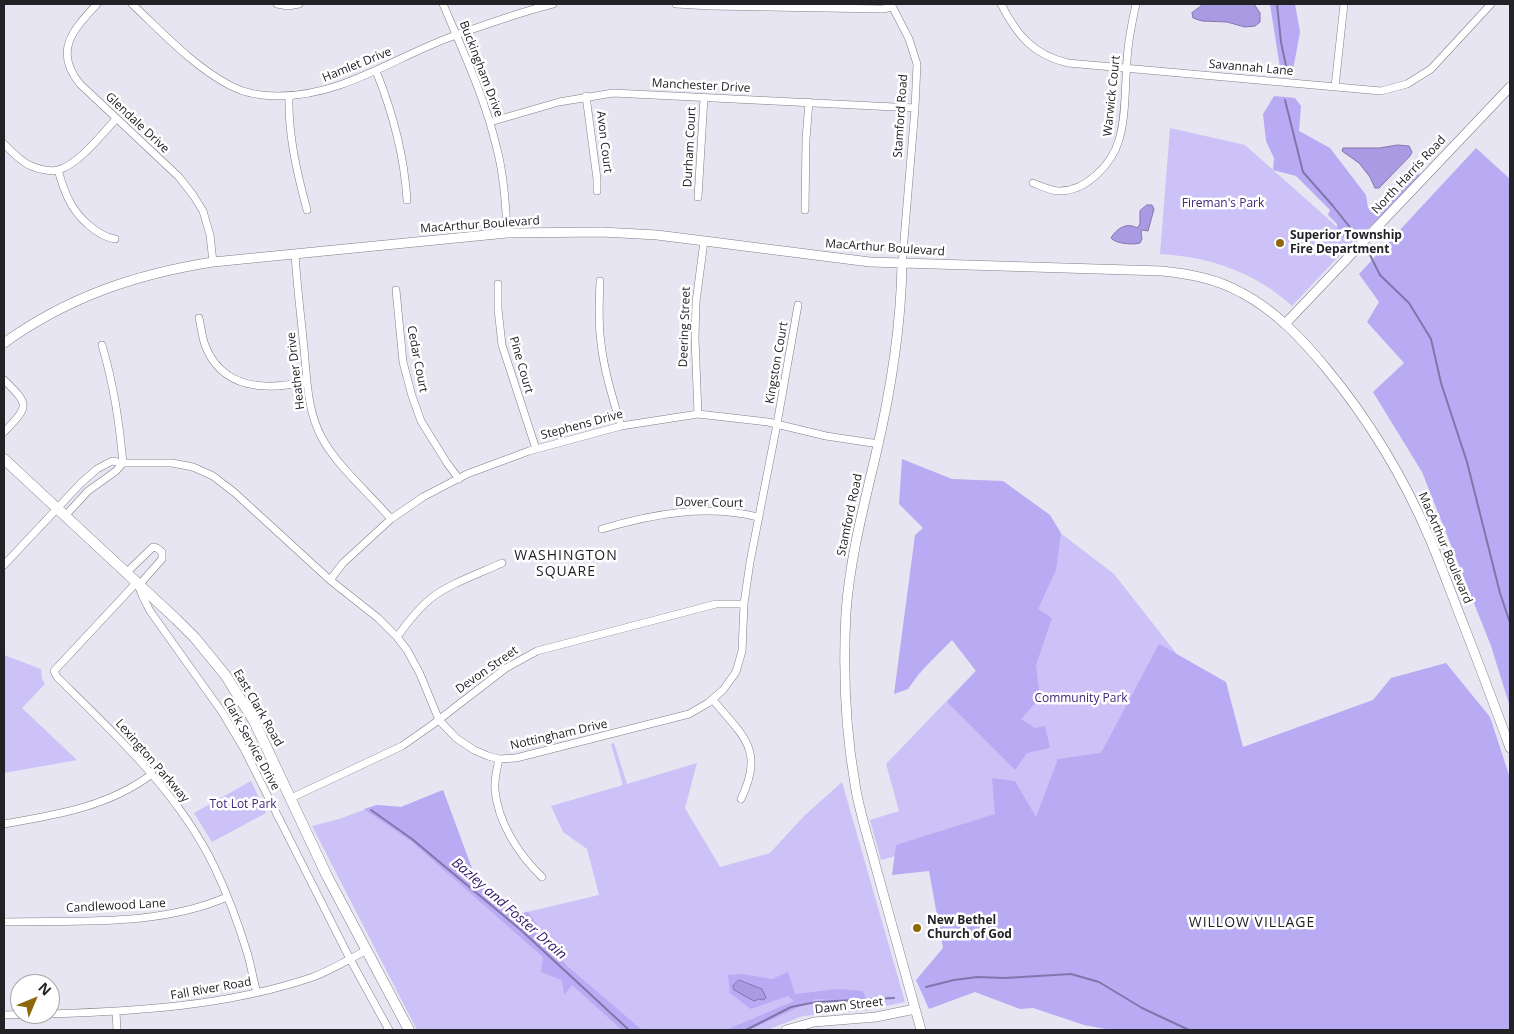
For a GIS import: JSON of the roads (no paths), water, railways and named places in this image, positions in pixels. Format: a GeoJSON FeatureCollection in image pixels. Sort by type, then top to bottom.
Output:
{"type":"FeatureCollection","features":[{"type":"Feature","properties":{"kind":"main road","name":"East Clark Road"},"geometry":{"type":"LineString","coordinates":[[4,459],[127,572],[195,638],[226,676],[254,721],[327,876],[410,1030]]}},
{"type":"Feature","properties":{"kind":"street","name":"Glendale Drive"},"geometry":{"type":"LineString","coordinates":[[97,4],[75,29],[69,40],[67,59],[74,76],[116,119],[179,177],[193,195],[203,212],[210,235],[213,262]]}},
{"type":"Feature","properties":{"kind":"street","name":"Hamlet Drive"},"geometry":{"type":"LineString","coordinates":[[132,4],[208,72],[232,87],[258,96],[310,94],[335,88],[456,35],[520,12],[553,4]]}},
{"type":"Feature","properties":{"kind":"street"},"geometry":{"type":"LineString","coordinates":[[277,4],[288,6],[299,4]]}},
{"type":"Feature","properties":{"kind":"street","name":"Buckingham Drive"},"geometry":{"type":"LineString","coordinates":[[443,4],[476,80],[490,122],[503,183],[507,233]]}},
{"type":"Feature","properties":{"kind":"street"},"geometry":{"type":"LineString","coordinates":[[676,4],[873,9],[883,9],[892,5]]}},
{"type":"Feature","properties":{"kind":"street","name":"Savannah Lane"},"geometry":{"type":"LineString","coordinates":[[1001,4],[1018,34],[1040,52],[1055,60],[1068,63],[1381,91],[1401,86],[1419,78],[1431,69],[1491,4]]}},
{"type":"Feature","properties":{"kind":"street","name":"Warwick Court"},"geometry":{"type":"LineString","coordinates":[[1033,183],[1058,191],[1068,190],[1086,182],[1103,168],[1116,149],[1121,131],[1136,4]]}},
{"type":"Feature","properties":{"kind":"street"},"geometry":{"type":"LineString","coordinates":[[1335,87],[1344,4]]}},
{"type":"Feature","properties":{"kind":"street","name":"Stamford Road"},"geometry":{"type":"LineString","coordinates":[[892,5],[909,39],[917,64],[915,108],[898,333],[888,396],[853,558],[846,610],[845,688],[848,736],[857,798],[920,1030]]}},
{"type":"Feature","properties":{"kind":"street"},"geometry":{"type":"LineString","coordinates":[[376,71],[389,102],[398,134],[407,200]]}},
{"type":"Feature","properties":{"kind":"street","name":"North Harris Road"},"geometry":{"type":"LineString","coordinates":[[1285,324],[1510,88]]}},
{"type":"Feature","properties":{"kind":"street","name":"Manchester Drive"},"geometry":{"type":"LineString","coordinates":[[490,122],[586,96],[630,93],[915,108]]}},
{"type":"Feature","properties":{"kind":"street"},"geometry":{"type":"LineString","coordinates":[[289,96],[292,145],[297,174],[307,210]]}},
{"type":"Feature","properties":{"kind":"street","name":"Avon Court"},"geometry":{"type":"LineString","coordinates":[[586,96],[597,191]]}},
{"type":"Feature","properties":{"kind":"street","name":"Durham Court"},"geometry":{"type":"LineString","coordinates":[[698,196],[704,98]]}},
{"type":"Feature","properties":{"kind":"street"},"geometry":{"type":"LineString","coordinates":[[805,210],[806,139],[809,102]]}},
{"type":"Feature","properties":{"kind":"street"},"geometry":{"type":"LineString","coordinates":[[4,144],[30,166],[50,171],[58,170],[70,164],[86,151],[116,119]]}},
{"type":"Feature","properties":{"kind":"street"},"geometry":{"type":"LineString","coordinates":[[58,170],[69,201],[80,215],[107,237],[116,239]]}},
{"type":"Feature","properties":{"kind":"street","name":"MacArthur Boulevard"},"geometry":{"type":"LineString","coordinates":[[4,343],[49,314],[95,292],[154,273],[213,262],[507,233],[602,232],[657,235],[840,259],[902,264],[1162,271],[1210,279],[1243,293],[1266,308],[1285,324],[1307,346],[1350,398],[1399,476],[1431,541],[1510,748]]}},
{"type":"Feature","properties":{"kind":"street","name":"Deering Street"},"geometry":{"type":"LineString","coordinates":[[698,414],[694,338],[696,302],[704,241]]}},
{"type":"Feature","properties":{"kind":"street","name":"Heather Drive"},"geometry":{"type":"LineString","coordinates":[[295,254],[307,381],[313,416],[324,441],[336,458],[390,518]]}},
{"type":"Feature","properties":{"kind":"street"},"geometry":{"type":"LineString","coordinates":[[600,281],[598,311],[601,344],[607,376],[621,426]]}},
{"type":"Feature","properties":{"kind":"street","name":"Pine Court"},"geometry":{"type":"LineString","coordinates":[[498,284],[498,308],[502,345],[536,449]]}},
{"type":"Feature","properties":{"kind":"street","name":"Cedar Court"},"geometry":{"type":"LineString","coordinates":[[396,290],[404,362],[412,396],[421,421],[446,463],[459,479]]}},
{"type":"Feature","properties":{"kind":"street","name":"Kingston Court"},"geometry":{"type":"LineString","coordinates":[[778,424],[798,305]]}},
{"type":"Feature","properties":{"kind":"street"},"geometry":{"type":"LineString","coordinates":[[199,318],[205,345],[216,364],[229,377],[244,384],[262,387],[289,386],[307,381]]}},
{"type":"Feature","properties":{"kind":"street"},"geometry":{"type":"LineString","coordinates":[[65,516],[88,490],[123,463],[120,428],[112,380],[102,345]]}},
{"type":"Feature","properties":{"kind":"street"},"geometry":{"type":"LineString","coordinates":[[4,380],[20,395],[24,407],[21,414],[4,432]]}},
{"type":"Feature","properties":{"kind":"street","name":"Stephens Drive"},"geometry":{"type":"LineString","coordinates":[[330,580],[343,563],[390,518],[423,497],[467,474],[511,457],[621,426],[698,414],[778,424],[826,436],[878,444]]}},
{"type":"Feature","properties":{"kind":"street","name":"Nottingham Drive"},"geometry":{"type":"LineString","coordinates":[[4,565],[57,508],[97,469],[112,461],[123,463],[172,462],[193,467],[213,476],[234,493],[330,580],[360,602],[398,637],[420,674],[439,720],[464,745],[499,759],[529,756],[676,718],[698,709],[713,700],[728,685],[739,663],[744,642],[744,604],[758,517],[778,424]]}},
{"type":"Feature","properties":{"kind":"street","name":"Dover Court"},"geometry":{"type":"LineString","coordinates":[[602,529],[640,518],[679,511],[728,512],[758,517]]}},
{"type":"Feature","properties":{"kind":"street"},"geometry":{"type":"LineString","coordinates":[[127,572],[153,547],[162,552],[162,559],[138,583]]}},
{"type":"Feature","properties":{"kind":"street"},"geometry":{"type":"LineString","coordinates":[[398,637],[410,619],[430,599],[449,587],[502,563]]}},
{"type":"Feature","properties":{"kind":"street","name":"Lexington Parkway"},"geometry":{"type":"LineString","coordinates":[[138,583],[54,671],[57,677],[119,738],[152,774],[193,828],[215,867],[227,897],[247,952],[257,993]]}},
{"type":"Feature","properties":{"kind":"street","name":"Clark Service Drive"},"geometry":{"type":"LineString","coordinates":[[138,583],[150,611],[222,712],[244,749],[350,959],[389,1030]]}},
{"type":"Feature","properties":{"kind":"street","name":"Devon Street"},"geometry":{"type":"LineString","coordinates":[[291,798],[402,746],[506,668],[537,651],[716,604],[744,604]]}},
{"type":"Feature","properties":{"kind":"street"},"geometry":{"type":"LineString","coordinates":[[713,700],[738,728],[746,742],[752,760],[751,773],[741,799]]}},
{"type":"Feature","properties":{"kind":"street"},"geometry":{"type":"LineString","coordinates":[[499,759],[495,782],[498,804],[512,839],[520,853],[542,877]]}},
{"type":"Feature","properties":{"kind":"street"},"geometry":{"type":"LineString","coordinates":[[4,824],[58,815],[98,804],[139,784],[152,774]]}},
{"type":"Feature","properties":{"kind":"street","name":"Candlewood Lane"},"geometry":{"type":"LineString","coordinates":[[4,922],[126,919],[170,915],[227,897]]}},
{"type":"Feature","properties":{"kind":"street","name":"Fall River Road"},"geometry":{"type":"LineString","coordinates":[[60,1014],[165,1008],[257,993],[314,977],[345,963],[367,950]]}},
{"type":"Feature","properties":{"kind":"street","name":"Dawn Street"},"geometry":{"type":"LineString","coordinates":[[786,1030],[814,1022],[876,1017],[915,1009]]}},
{"type":"Feature","properties":{"kind":"street"},"geometry":{"type":"LineString","coordinates":[[116,1012],[117,1030]]}},
{"type":"Feature","properties":{"kind":"waterway"},"geometry":{"type":"LineString","coordinates":[[1277,4],[1281,42],[1286,66]]}},
{"type":"Feature","properties":{"kind":"waterway"},"geometry":{"type":"LineString","coordinates":[[1285,100],[1303,172],[1360,240]]}},
{"type":"Feature","properties":{"kind":"waterway"},"geometry":{"type":"LineString","coordinates":[[1365,245],[1380,275],[1409,303],[1431,339],[1441,383],[1467,462],[1500,593],[1510,623]]}},
{"type":"Feature","properties":{"kind":"waterway","name":"Bazley and Foster Drain"},"geometry":{"type":"LineString","coordinates":[[371,810],[412,839],[522,931],[629,1030]]}},
{"type":"Feature","properties":{"kind":"waterway","name":"Bazley and Foster Drain"},"geometry":{"type":"LineString","coordinates":[[926,987],[977,977],[1005,978],[1071,974],[1099,982],[1142,1008],[1189,1030]]}},
{"type":"Feature","properties":{"kind":"waterway","name":"Bazley and Foster Drain"},"geometry":{"type":"LineString","coordinates":[[746,1030],[791,1007],[816,1002],[894,998]]}},
{"type":"Feature","properties":{"kind":"place","name":"Superior Township Fire Department"},"geometry":{"type":"Point","coordinates":[1280,243]}},
{"type":"Feature","properties":{"kind":"place","name":"New Bethel Church of God"},"geometry":{"type":"Point","coordinates":[917,928]}},
{"type":"Feature","properties":{"kind":"district","name":"WASHINGTON SQUARE"},"geometry":{"type":"Point","coordinates":[566,564]}},
{"type":"Feature","properties":{"kind":"district","name":"WILLOW VILLAGE"},"geometry":{"type":"Point","coordinates":[1252,923]}},
{"type":"Feature","properties":{"kind":"park label","name":"Fireman's Park"},"geometry":{"type":"Point","coordinates":[1223,204]}},
{"type":"Feature","properties":{"kind":"park label","name":"Community Park"},"geometry":{"type":"Point","coordinates":[1081,699]}},
{"type":"Feature","properties":{"kind":"park label","name":"Tot Lot Park"},"geometry":{"type":"Point","coordinates":[243,805]}}]}
